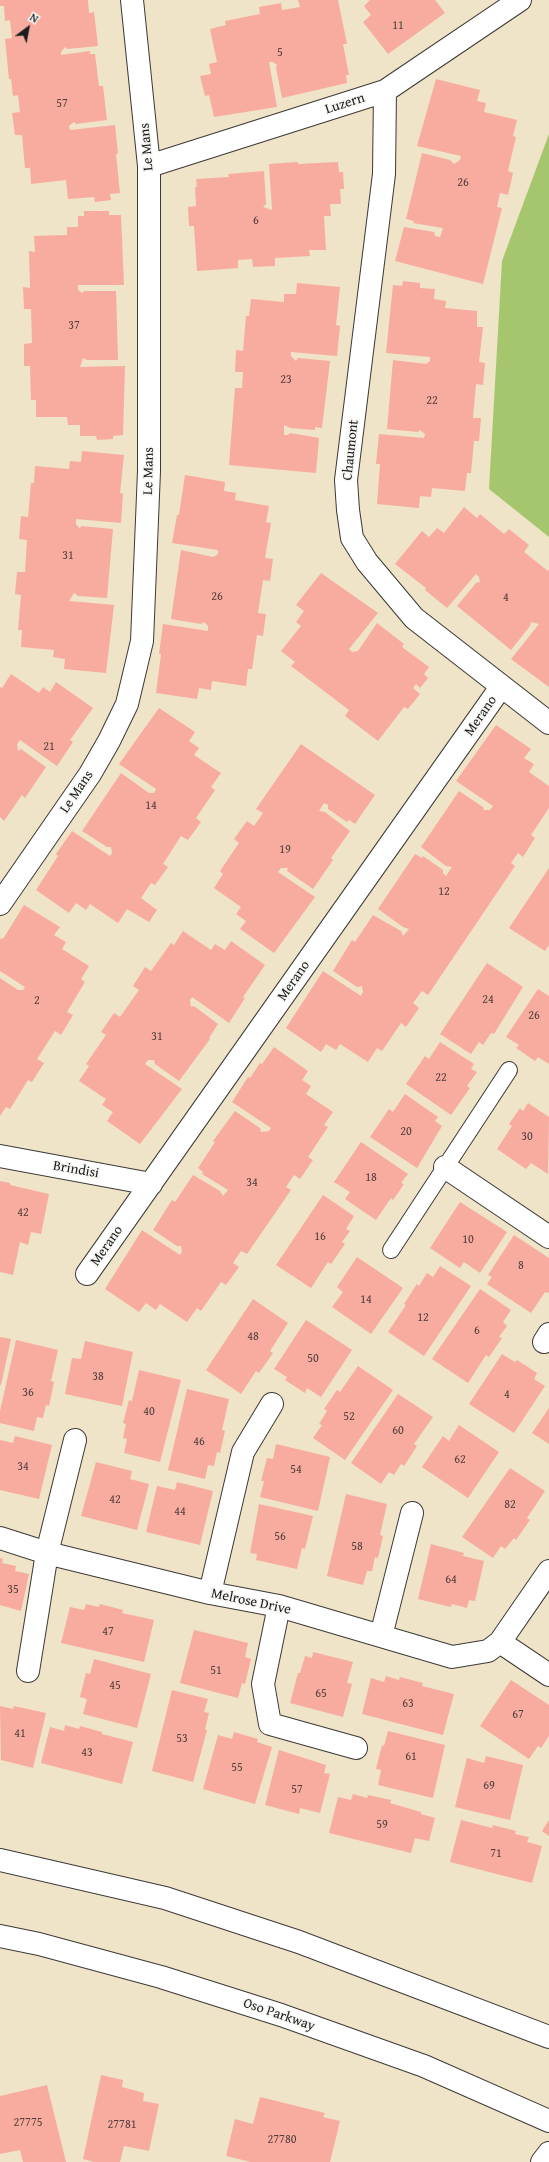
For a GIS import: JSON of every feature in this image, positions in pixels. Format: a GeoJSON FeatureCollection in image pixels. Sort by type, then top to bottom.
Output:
{"type":"FeatureCollection","features":[{"type":"Feature","properties":{"kind":"street","name":"Le Mans"},"geometry":{"type":"LineString","coordinates":[[0,904],[90,774],[109,741],[127,704],[142,641],[149,471],[149,166],[132,0]]}},
{"type":"Feature","properties":{"kind":"street","name":"Luzern"},"geometry":{"type":"LineString","coordinates":[[149,166],[384,91],[520,0]]}},
{"type":"Feature","properties":{"kind":"street","name":"Chaumont"},"geometry":{"type":"LineString","coordinates":[[384,91],[384,174],[346,480],[352,538],[367,562],[414,618],[549,723]]}},
{"type":"Feature","properties":{"kind":"street","name":"Merano"},"geometry":{"type":"LineString","coordinates":[[87,1274],[501,687]]}},
{"type":"Feature","properties":{"kind":"street","name":"Brindisi"},"geometry":{"type":"LineString","coordinates":[[0,1156],[151,1184]]}},
{"type":"Feature","properties":{"kind":"street"},"geometry":{"type":"LineString","coordinates":[[445,1167],[549,1237]]}},
{"type":"Feature","properties":{"kind":"street"},"geometry":{"type":"LineString","coordinates":[[210,1593],[243,1452],[272,1404]]}},
{"type":"Feature","properties":{"kind":"street"},"geometry":{"type":"LineString","coordinates":[[28,1671],[48,1553],[75,1440]]}},
{"type":"Feature","properties":{"kind":"street"},"geometry":{"type":"LineString","coordinates":[[381,1636],[412,1513]]}},
{"type":"Feature","properties":{"kind":"street","name":"Melrose Drive"},"geometry":{"type":"LineString","coordinates":[[0,1538],[48,1553],[210,1593],[279,1606],[452,1657],[488,1651],[500,1642],[549,1571]]}},
{"type":"Feature","properties":{"kind":"street"},"geometry":{"type":"LineString","coordinates":[[279,1606],[263,1684],[270,1724],[356,1748]]}},
{"type":"Feature","properties":{"kind":"street"},"geometry":{"type":"LineString","coordinates":[[500,1642],[549,1675]]}},
{"type":"Feature","properties":{"kind":"street"},"geometry":{"type":"LineString","coordinates":[[0,1860],[172,1901],[299,1942],[549,2037]]}},
{"type":"Feature","properties":{"kind":"street","name":"Oso Parkway"},"geometry":{"type":"LineString","coordinates":[[0,1936],[39,1944],[161,1977],[281,2015],[424,2066],[549,2121]]}},
{"type":"Feature","properties":{"kind":"street"},"geometry":{"type":"LineString","coordinates":[[542,2162],[549,2153]]}},
{"type":"Feature","properties":{"kind":"lane"},"geometry":{"type":"LineString","coordinates":[[390,1250],[509,1070]]}},
{"type":"Feature","properties":{"kind":"green space"},"geometry":{"type":"Polygon","coordinates":[[[549,134],[549,537],[489,489],[502,261],[549,134]]]}},
{"type":"Feature","properties":{"kind":"building"},"geometry":{"type":"Polygon","coordinates":[[[0,0],[88,0],[89,13],[94,12],[98,46],[67,49],[65,47],[61,52],[61,55],[90,51],[90,54],[95,54],[99,86],[103,86],[107,120],[76,124],[74,122],[69,126],[70,130],[115,125],[120,193],[110,194],[111,200],[95,202],[94,197],[68,199],[66,180],[31,184],[30,168],[25,168],[22,135],[15,135],[12,113],[20,112],[18,95],[13,96],[11,79],[9,79],[5,39],[12,38],[10,20],[5,21],[4,6],[0,6],[0,0]]]}},
{"type":"Feature","properties":{"kind":"building"},"geometry":{"type":"Polygon","coordinates":[[[298,0],[338,0],[347,44],[343,44],[349,75],[346,75],[347,83],[282,98],[276,68],[277,65],[273,62],[269,62],[277,107],[214,117],[209,95],[205,96],[200,76],[211,74],[209,64],[217,62],[210,29],[226,25],[225,21],[260,14],[259,7],[281,3],[282,10],[300,7],[298,0]]]}},
{"type":"Feature","properties":{"kind":"building"},"geometry":{"type":"Polygon","coordinates":[[[370,0],[435,0],[445,13],[388,54],[363,22],[371,15],[364,6],[370,0]]]}},
{"type":"Feature","properties":{"kind":"building"},"geometry":{"type":"Polygon","coordinates":[[[436,79],[480,90],[477,101],[486,103],[484,112],[517,120],[513,136],[516,137],[508,171],[513,173],[508,195],[500,193],[497,207],[502,208],[483,284],[395,261],[404,227],[434,232],[435,236],[440,237],[443,228],[413,223],[414,221],[406,219],[422,153],[450,160],[454,164],[460,160],[461,156],[417,146],[436,79]]]}},
{"type":"Feature","properties":{"kind":"building"},"geometry":{"type":"Polygon","coordinates":[[[298,162],[298,164],[338,162],[339,172],[343,172],[344,189],[340,189],[341,204],[330,204],[331,216],[324,216],[326,250],[309,250],[310,256],[275,258],[275,266],[253,267],[252,259],[238,260],[238,268],[197,271],[194,226],[189,226],[188,207],[196,206],[196,179],[229,177],[228,174],[264,171],[266,204],[263,207],[272,210],[269,164],[298,162]]]}},
{"type":"Feature","properties":{"kind":"building"},"geometry":{"type":"Polygon","coordinates":[[[84,211],[109,211],[109,215],[121,215],[124,285],[78,285],[78,290],[82,293],[84,291],[116,291],[118,360],[87,360],[83,358],[80,367],[125,366],[123,435],[113,436],[113,439],[97,440],[96,436],[80,436],[80,425],[68,425],[67,417],[36,417],[36,400],[31,400],[30,366],[24,366],[24,344],[32,343],[31,309],[24,309],[23,287],[30,288],[29,251],[35,252],[34,236],[67,235],[67,227],[78,227],[78,216],[84,216],[84,211]]]}},
{"type":"Feature","properties":{"kind":"building"},"geometry":{"type":"Polygon","coordinates":[[[403,281],[420,283],[420,288],[435,289],[434,299],[446,301],[445,308],[477,311],[477,327],[483,327],[479,362],[485,363],[483,385],[476,384],[473,418],[481,418],[479,441],[474,441],[471,473],[467,473],[465,491],[432,488],[431,497],[420,496],[419,508],[377,504],[380,464],[376,464],[379,434],[424,438],[425,434],[420,430],[418,432],[387,429],[393,360],[426,364],[430,361],[430,357],[386,353],[393,285],[402,286],[403,281]]]}},
{"type":"Feature","properties":{"kind":"building"},"geometry":{"type":"Polygon","coordinates":[[[297,283],[340,287],[336,325],[340,326],[337,356],[291,352],[291,356],[296,361],[298,358],[330,361],[322,428],[315,427],[315,430],[290,428],[284,425],[284,435],[288,435],[290,433],[319,438],[316,473],[229,465],[235,388],[242,388],[243,372],[235,372],[236,350],[243,351],[246,316],[249,316],[251,299],[284,302],[284,294],[296,294],[297,283]]]}},
{"type":"Feature","properties":{"kind":"building"},"geometry":{"type":"Polygon","coordinates":[[[82,451],[124,455],[120,493],[123,494],[121,523],[76,519],[76,524],[80,529],[81,526],[113,529],[107,598],[78,596],[74,593],[69,601],[114,605],[106,673],[64,669],[65,659],[53,657],[54,650],[21,647],[22,630],[18,630],[21,595],[15,594],[17,572],[25,572],[27,540],[19,539],[21,516],[28,517],[31,483],[34,483],[35,466],[69,469],[70,461],[81,462],[82,451]]]}},
{"type":"Feature","properties":{"kind":"building"},"geometry":{"type":"Polygon","coordinates":[[[185,475],[225,482],[224,491],[236,493],[235,500],[269,506],[266,522],[271,523],[265,558],[273,559],[270,581],[263,580],[258,613],[266,614],[263,636],[257,635],[252,669],[248,669],[246,686],[212,681],[211,690],[199,688],[197,699],[156,693],[163,624],[208,631],[208,626],[204,622],[201,624],[171,619],[181,550],[213,557],[218,554],[218,550],[172,543],[177,515],[179,515],[185,475]]]}},
{"type":"Feature","properties":{"kind":"building"},"geometry":{"type":"Polygon","coordinates":[[[464,507],[477,518],[480,514],[504,534],[509,529],[529,545],[524,552],[548,571],[549,569],[549,687],[511,659],[539,624],[531,622],[530,626],[511,650],[457,606],[476,583],[480,582],[479,577],[476,574],[447,608],[425,590],[426,588],[395,564],[422,531],[429,537],[437,528],[444,533],[464,507]]]}},
{"type":"Feature","properties":{"kind":"building"},"geometry":{"type":"Polygon","coordinates":[[[321,573],[378,613],[349,649],[352,652],[358,651],[377,623],[404,644],[402,647],[429,667],[424,674],[428,678],[420,688],[416,684],[413,688],[420,694],[408,709],[404,707],[378,741],[345,716],[349,710],[291,666],[295,662],[281,651],[301,626],[296,622],[304,611],[296,605],[321,573]]]}},
{"type":"Feature","properties":{"kind":"building"},"geometry":{"type":"Polygon","coordinates":[[[11,674],[39,693],[43,687],[50,692],[56,682],[93,708],[70,740],[73,742],[57,766],[20,740],[17,744],[18,751],[21,749],[46,767],[25,798],[22,795],[4,821],[0,817],[0,687],[2,688],[11,674]]]}},
{"type":"Feature","properties":{"kind":"building"},"geometry":{"type":"Polygon","coordinates":[[[159,708],[195,732],[189,741],[199,748],[194,755],[221,773],[211,787],[215,790],[196,818],[201,822],[188,840],[181,836],[163,864],[168,867],[155,885],[151,883],[141,898],[157,910],[149,922],[127,909],[118,923],[90,904],[86,910],[76,903],[69,913],[36,890],[58,856],[56,854],[72,831],[110,856],[112,853],[111,847],[107,847],[82,831],[121,773],[149,793],[154,793],[156,789],[119,764],[159,708]]]}},
{"type":"Feature","properties":{"kind":"building"},"geometry":{"type":"Polygon","coordinates":[[[496,725],[531,749],[524,758],[534,764],[529,772],[549,786],[549,808],[531,835],[535,838],[523,857],[518,853],[511,863],[515,866],[428,995],[422,991],[413,1003],[419,1008],[406,1027],[401,1023],[382,1051],[377,1048],[368,1062],[340,1044],[336,1050],[326,1044],[321,1052],[286,1028],[323,971],[361,996],[363,992],[362,986],[357,987],[333,971],[352,940],[355,942],[373,915],[401,931],[403,936],[409,929],[403,927],[378,909],[415,854],[422,858],[423,856],[443,870],[443,873],[446,876],[452,867],[446,866],[421,847],[459,791],[483,807],[484,810],[490,810],[493,806],[456,781],[496,725]]]}},
{"type":"Feature","properties":{"kind":"building"},"geometry":{"type":"Polygon","coordinates":[[[301,744],[375,795],[355,824],[349,820],[347,822],[328,809],[328,805],[324,803],[319,811],[325,812],[350,831],[331,858],[333,860],[313,889],[287,871],[288,868],[281,868],[278,872],[315,897],[274,953],[240,929],[246,921],[236,914],[241,907],[214,888],[223,874],[220,871],[239,843],[234,839],[247,821],[254,826],[263,813],[256,809],[301,744]]]}},
{"type":"Feature","properties":{"kind":"building"},"geometry":{"type":"Polygon","coordinates":[[[549,868],[549,945],[545,951],[509,928],[549,868]]]}},
{"type":"Feature","properties":{"kind":"building"},"geometry":{"type":"Polygon","coordinates":[[[24,905],[60,927],[54,935],[66,942],[62,949],[89,966],[81,979],[85,982],[67,1012],[73,1015],[61,1035],[55,1031],[37,1059],[44,1063],[32,1082],[28,1080],[10,1109],[6,1107],[0,1116],[0,978],[18,990],[23,990],[25,987],[0,971],[0,940],[1,938],[3,939],[24,905]]]}},
{"type":"Feature","properties":{"kind":"building"},"geometry":{"type":"Polygon","coordinates":[[[183,931],[211,950],[215,944],[225,950],[231,941],[265,965],[243,997],[245,998],[229,1023],[192,997],[190,1000],[191,1007],[194,1006],[218,1024],[209,1038],[210,1039],[179,1081],[155,1064],[154,1060],[148,1060],[145,1064],[182,1089],[140,1144],[107,1121],[113,1112],[102,1105],[106,1099],[79,1081],[89,1066],[86,1064],[106,1035],[101,1032],[114,1013],[120,1017],[139,990],[133,986],[145,967],[151,971],[171,943],[174,945],[183,931]]]}},
{"type":"Feature","properties":{"kind":"building"},"geometry":{"type":"Polygon","coordinates":[[[487,963],[523,987],[494,1034],[491,1033],[483,1045],[479,1042],[471,1054],[440,1034],[487,963]]]}},
{"type":"Feature","properties":{"kind":"building"},"geometry":{"type":"Polygon","coordinates":[[[538,989],[549,996],[549,1064],[538,1057],[535,1061],[516,1048],[519,1045],[506,1037],[538,989]]]}},
{"type":"Feature","properties":{"kind":"building"},"geometry":{"type":"Polygon","coordinates":[[[440,1042],[474,1064],[471,1069],[477,1072],[467,1086],[470,1088],[451,1115],[406,1084],[425,1056],[429,1059],[440,1042]]]}},
{"type":"Feature","properties":{"kind":"building"},"geometry":{"type":"Polygon","coordinates":[[[274,1047],[308,1071],[302,1080],[311,1086],[306,1094],[333,1112],[324,1125],[328,1127],[308,1157],[313,1160],[300,1179],[294,1175],[286,1187],[291,1190],[247,1254],[241,1251],[233,1263],[239,1267],[226,1285],[221,1282],[201,1311],[197,1308],[187,1322],[160,1304],[156,1310],[146,1303],[139,1312],[105,1289],[142,1230],[180,1255],[182,1252],[181,1246],[177,1246],[153,1230],[172,1200],[175,1202],[193,1175],[220,1191],[223,1196],[228,1190],[202,1174],[203,1172],[198,1168],[215,1142],[213,1141],[235,1111],[260,1128],[261,1132],[269,1131],[271,1128],[232,1102],[248,1077],[250,1078],[260,1063],[262,1064],[274,1047]]]}},
{"type":"Feature","properties":{"kind":"building"},"geometry":{"type":"Polygon","coordinates":[[[405,1094],[438,1117],[435,1121],[442,1126],[417,1168],[370,1137],[389,1109],[393,1112],[405,1094]]]}},
{"type":"Feature","properties":{"kind":"building"},"geometry":{"type":"Polygon","coordinates":[[[528,1103],[549,1117],[548,1174],[531,1163],[526,1169],[497,1149],[512,1126],[509,1124],[520,1108],[523,1111],[528,1103]]]}},
{"type":"Feature","properties":{"kind":"building"},"geometry":{"type":"Polygon","coordinates":[[[361,1142],[408,1174],[401,1183],[404,1184],[393,1200],[391,1198],[376,1220],[345,1199],[350,1192],[334,1182],[361,1142]]]}},
{"type":"Feature","properties":{"kind":"building"},"geometry":{"type":"Polygon","coordinates":[[[0,1181],[10,1183],[10,1185],[49,1194],[41,1234],[31,1232],[28,1245],[20,1242],[13,1275],[0,1272],[0,1181]]]}},
{"type":"Feature","properties":{"kind":"building"},"geometry":{"type":"Polygon","coordinates":[[[323,1195],[354,1216],[346,1229],[350,1231],[342,1242],[345,1244],[331,1264],[328,1262],[311,1288],[276,1265],[323,1195]]]}},
{"type":"Feature","properties":{"kind":"building"},"geometry":{"type":"Polygon","coordinates":[[[460,1202],[507,1232],[480,1273],[464,1262],[460,1268],[430,1248],[460,1202]]]}},
{"type":"Feature","properties":{"kind":"building"},"geometry":{"type":"Polygon","coordinates":[[[514,1235],[549,1258],[549,1292],[545,1292],[531,1313],[487,1284],[492,1277],[488,1275],[514,1235]]]}},
{"type":"Feature","properties":{"kind":"building"},"geometry":{"type":"Polygon","coordinates":[[[357,1257],[403,1288],[371,1334],[332,1307],[343,1292],[337,1287],[357,1257]]]}},
{"type":"Feature","properties":{"kind":"building"},"geometry":{"type":"Polygon","coordinates":[[[440,1266],[471,1286],[424,1356],[388,1332],[406,1305],[404,1304],[417,1284],[419,1286],[427,1273],[433,1277],[440,1266]]]}},
{"type":"Feature","properties":{"kind":"building"},"geometry":{"type":"Polygon","coordinates":[[[480,1289],[511,1310],[503,1322],[507,1326],[499,1337],[502,1338],[489,1357],[486,1355],[468,1383],[432,1359],[480,1289]]]}},
{"type":"Feature","properties":{"kind":"building"},"geometry":{"type":"Polygon","coordinates":[[[253,1299],[288,1323],[270,1351],[273,1353],[259,1373],[256,1371],[241,1394],[206,1370],[253,1299]]]}},
{"type":"Feature","properties":{"kind":"building"},"geometry":{"type":"Polygon","coordinates":[[[306,1320],[352,1350],[321,1397],[307,1388],[305,1393],[285,1380],[287,1377],[274,1369],[306,1320]]]}},
{"type":"Feature","properties":{"kind":"building"},"geometry":{"type":"Polygon","coordinates":[[[0,1337],[11,1339],[1,1385],[0,1385],[0,1337]]]}},
{"type":"Feature","properties":{"kind":"building"},"geometry":{"type":"Polygon","coordinates":[[[16,1340],[58,1350],[51,1381],[54,1382],[49,1406],[46,1405],[43,1418],[37,1417],[34,1431],[0,1423],[0,1411],[16,1340]]]}},
{"type":"Feature","properties":{"kind":"building"},"geometry":{"type":"Polygon","coordinates":[[[85,1341],[133,1352],[122,1406],[65,1394],[72,1358],[81,1359],[85,1341]]]}},
{"type":"Feature","properties":{"kind":"building"},"geometry":{"type":"Polygon","coordinates":[[[502,1354],[515,1362],[517,1360],[537,1373],[534,1379],[545,1386],[514,1433],[469,1404],[502,1354]]]}},
{"type":"Feature","properties":{"kind":"building"},"geometry":{"type":"Polygon","coordinates":[[[358,1366],[393,1390],[345,1460],[313,1438],[322,1425],[319,1424],[327,1411],[324,1409],[337,1390],[340,1392],[358,1366]]]}},
{"type":"Feature","properties":{"kind":"building"},"geometry":{"type":"Polygon","coordinates":[[[139,1370],[181,1380],[160,1462],[124,1453],[127,1439],[123,1438],[126,1424],[123,1423],[129,1400],[132,1401],[139,1370]]]}},
{"type":"Feature","properties":{"kind":"building"},"geometry":{"type":"Polygon","coordinates":[[[187,1389],[229,1399],[222,1430],[225,1431],[220,1453],[217,1452],[214,1466],[208,1465],[205,1479],[168,1470],[187,1389]]]}},
{"type":"Feature","properties":{"kind":"building"},"geometry":{"type":"Polygon","coordinates":[[[398,1394],[433,1417],[414,1444],[417,1446],[404,1466],[401,1464],[394,1475],[389,1472],[381,1484],[351,1463],[398,1394]]]}},
{"type":"Feature","properties":{"kind":"building"},"geometry":{"type":"Polygon","coordinates":[[[549,1408],[549,1444],[532,1433],[549,1408]]]}},
{"type":"Feature","properties":{"kind":"building"},"geometry":{"type":"Polygon","coordinates":[[[459,1425],[499,1452],[468,1498],[422,1467],[443,1436],[449,1441],[459,1425]]]}},
{"type":"Feature","properties":{"kind":"building"},"geometry":{"type":"Polygon","coordinates":[[[15,1436],[52,1445],[39,1499],[0,1490],[0,1440],[13,1443],[15,1436]]]}},
{"type":"Feature","properties":{"kind":"building"},"geometry":{"type":"Polygon","coordinates":[[[276,1444],[330,1457],[318,1511],[260,1497],[264,1481],[261,1481],[267,1458],[273,1459],[276,1444]]]}},
{"type":"Feature","properties":{"kind":"building"},"geometry":{"type":"Polygon","coordinates":[[[96,1462],[132,1471],[130,1479],[149,1484],[137,1530],[81,1516],[96,1462]]]}},
{"type":"Feature","properties":{"kind":"building"},"geometry":{"type":"Polygon","coordinates":[[[510,1468],[545,1491],[527,1518],[530,1520],[516,1540],[514,1538],[505,1549],[501,1546],[493,1558],[462,1537],[510,1468]]]}},
{"type":"Feature","properties":{"kind":"building"},"geometry":{"type":"Polygon","coordinates":[[[177,1482],[213,1491],[200,1545],[146,1532],[157,1486],[175,1490],[177,1482]]]}},
{"type":"Feature","properties":{"kind":"building"},"geometry":{"type":"Polygon","coordinates":[[[346,1494],[387,1504],[380,1535],[383,1536],[378,1558],[375,1557],[372,1571],[367,1571],[363,1585],[327,1576],[346,1494]]]}},
{"type":"Feature","properties":{"kind":"building"},"geometry":{"type":"Polygon","coordinates":[[[259,1504],[313,1516],[305,1549],[302,1548],[297,1569],[256,1560],[257,1554],[250,1553],[259,1504]]]}},
{"type":"Feature","properties":{"kind":"building"},"geometry":{"type":"Polygon","coordinates":[[[431,1544],[464,1553],[463,1556],[484,1561],[475,1601],[469,1600],[467,1608],[452,1604],[451,1607],[418,1599],[431,1544]]]}},
{"type":"Feature","properties":{"kind":"building"},"geometry":{"type":"Polygon","coordinates":[[[0,1558],[3,1559],[2,1563],[16,1566],[15,1571],[29,1574],[21,1611],[0,1605],[0,1558]]]}},
{"type":"Feature","properties":{"kind":"building"},"geometry":{"type":"Polygon","coordinates":[[[86,1604],[99,1607],[100,1604],[123,1610],[122,1613],[154,1620],[144,1662],[61,1643],[70,1607],[84,1610],[86,1604]]]}},
{"type":"Feature","properties":{"kind":"building"},"geometry":{"type":"Polygon","coordinates":[[[194,1630],[248,1643],[245,1657],[251,1659],[245,1684],[242,1683],[238,1698],[180,1683],[194,1630]]]}},
{"type":"Feature","properties":{"kind":"building"},"geometry":{"type":"Polygon","coordinates":[[[313,1652],[353,1662],[347,1683],[352,1684],[343,1717],[290,1703],[298,1673],[300,1673],[305,1656],[312,1658],[313,1652]]]}},
{"type":"Feature","properties":{"kind":"building"},"geometry":{"type":"Polygon","coordinates":[[[94,1659],[151,1674],[137,1728],[83,1714],[87,1699],[80,1697],[86,1673],[90,1674],[94,1659]]]}},
{"type":"Feature","properties":{"kind":"building"},"geometry":{"type":"Polygon","coordinates":[[[386,1676],[399,1680],[400,1677],[423,1683],[422,1686],[454,1694],[443,1735],[362,1714],[371,1678],[384,1682],[386,1676]]]}},
{"type":"Feature","properties":{"kind":"building"},"geometry":{"type":"Polygon","coordinates":[[[511,1680],[549,1705],[549,1736],[541,1748],[538,1746],[529,1759],[480,1726],[511,1680]]]}},
{"type":"Feature","properties":{"kind":"building"},"geometry":{"type":"Polygon","coordinates":[[[172,1690],[208,1699],[204,1712],[209,1713],[205,1729],[207,1730],[193,1782],[152,1771],[172,1690]]]}},
{"type":"Feature","properties":{"kind":"building"},"geometry":{"type":"Polygon","coordinates":[[[0,1706],[13,1709],[14,1706],[46,1713],[33,1768],[1,1760],[0,1706]]]}},
{"type":"Feature","properties":{"kind":"building"},"geometry":{"type":"Polygon","coordinates":[[[65,1725],[79,1729],[80,1726],[102,1732],[102,1734],[133,1742],[122,1784],[41,1763],[50,1727],[64,1731],[65,1725]]]}},
{"type":"Feature","properties":{"kind":"building"},"geometry":{"type":"Polygon","coordinates":[[[388,1731],[445,1745],[433,1798],[378,1785],[381,1770],[376,1769],[382,1745],[384,1746],[388,1731]]]}},
{"type":"Feature","properties":{"kind":"building"},"geometry":{"type":"Polygon","coordinates":[[[234,1732],[258,1739],[257,1742],[272,1747],[255,1804],[203,1789],[218,1735],[232,1739],[234,1732]]]}},
{"type":"Feature","properties":{"kind":"building"},"geometry":{"type":"Polygon","coordinates":[[[279,1750],[326,1765],[324,1773],[330,1774],[320,1813],[300,1808],[299,1814],[265,1805],[279,1750]]]}},
{"type":"Feature","properties":{"kind":"building"},"geometry":{"type":"Polygon","coordinates":[[[486,1756],[523,1765],[510,1820],[455,1807],[467,1758],[484,1763],[486,1756]]]}},
{"type":"Feature","properties":{"kind":"building"},"geometry":{"type":"Polygon","coordinates":[[[353,1794],[367,1798],[368,1795],[391,1800],[390,1803],[421,1812],[421,1814],[435,1818],[429,1841],[415,1838],[411,1853],[329,1833],[338,1797],[351,1800],[353,1794]]]}},
{"type":"Feature","properties":{"kind":"building"},"geometry":{"type":"Polygon","coordinates":[[[461,1820],[492,1828],[493,1825],[516,1831],[515,1834],[529,1837],[527,1842],[542,1846],[532,1883],[450,1862],[461,1820]]]}},
{"type":"Feature","properties":{"kind":"building"},"geometry":{"type":"Polygon","coordinates":[[[549,1820],[549,1836],[542,1831],[549,1820]]]}},
{"type":"Feature","properties":{"kind":"building"},"geometry":{"type":"Polygon","coordinates":[[[101,2075],[123,2080],[122,2087],[144,2093],[143,2101],[159,2104],[149,2151],[124,2146],[120,2162],[94,2162],[83,2159],[101,2075]]]}},
{"type":"Feature","properties":{"kind":"building"},"geometry":{"type":"Polygon","coordinates":[[[47,2085],[66,2162],[23,2162],[20,2150],[0,2154],[0,2096],[47,2085]]]}},
{"type":"Feature","properties":{"kind":"building"},"geometry":{"type":"Polygon","coordinates":[[[260,2097],[325,2113],[323,2117],[340,2121],[330,2162],[251,2162],[226,2156],[235,2119],[253,2124],[260,2097]]]}}]}
